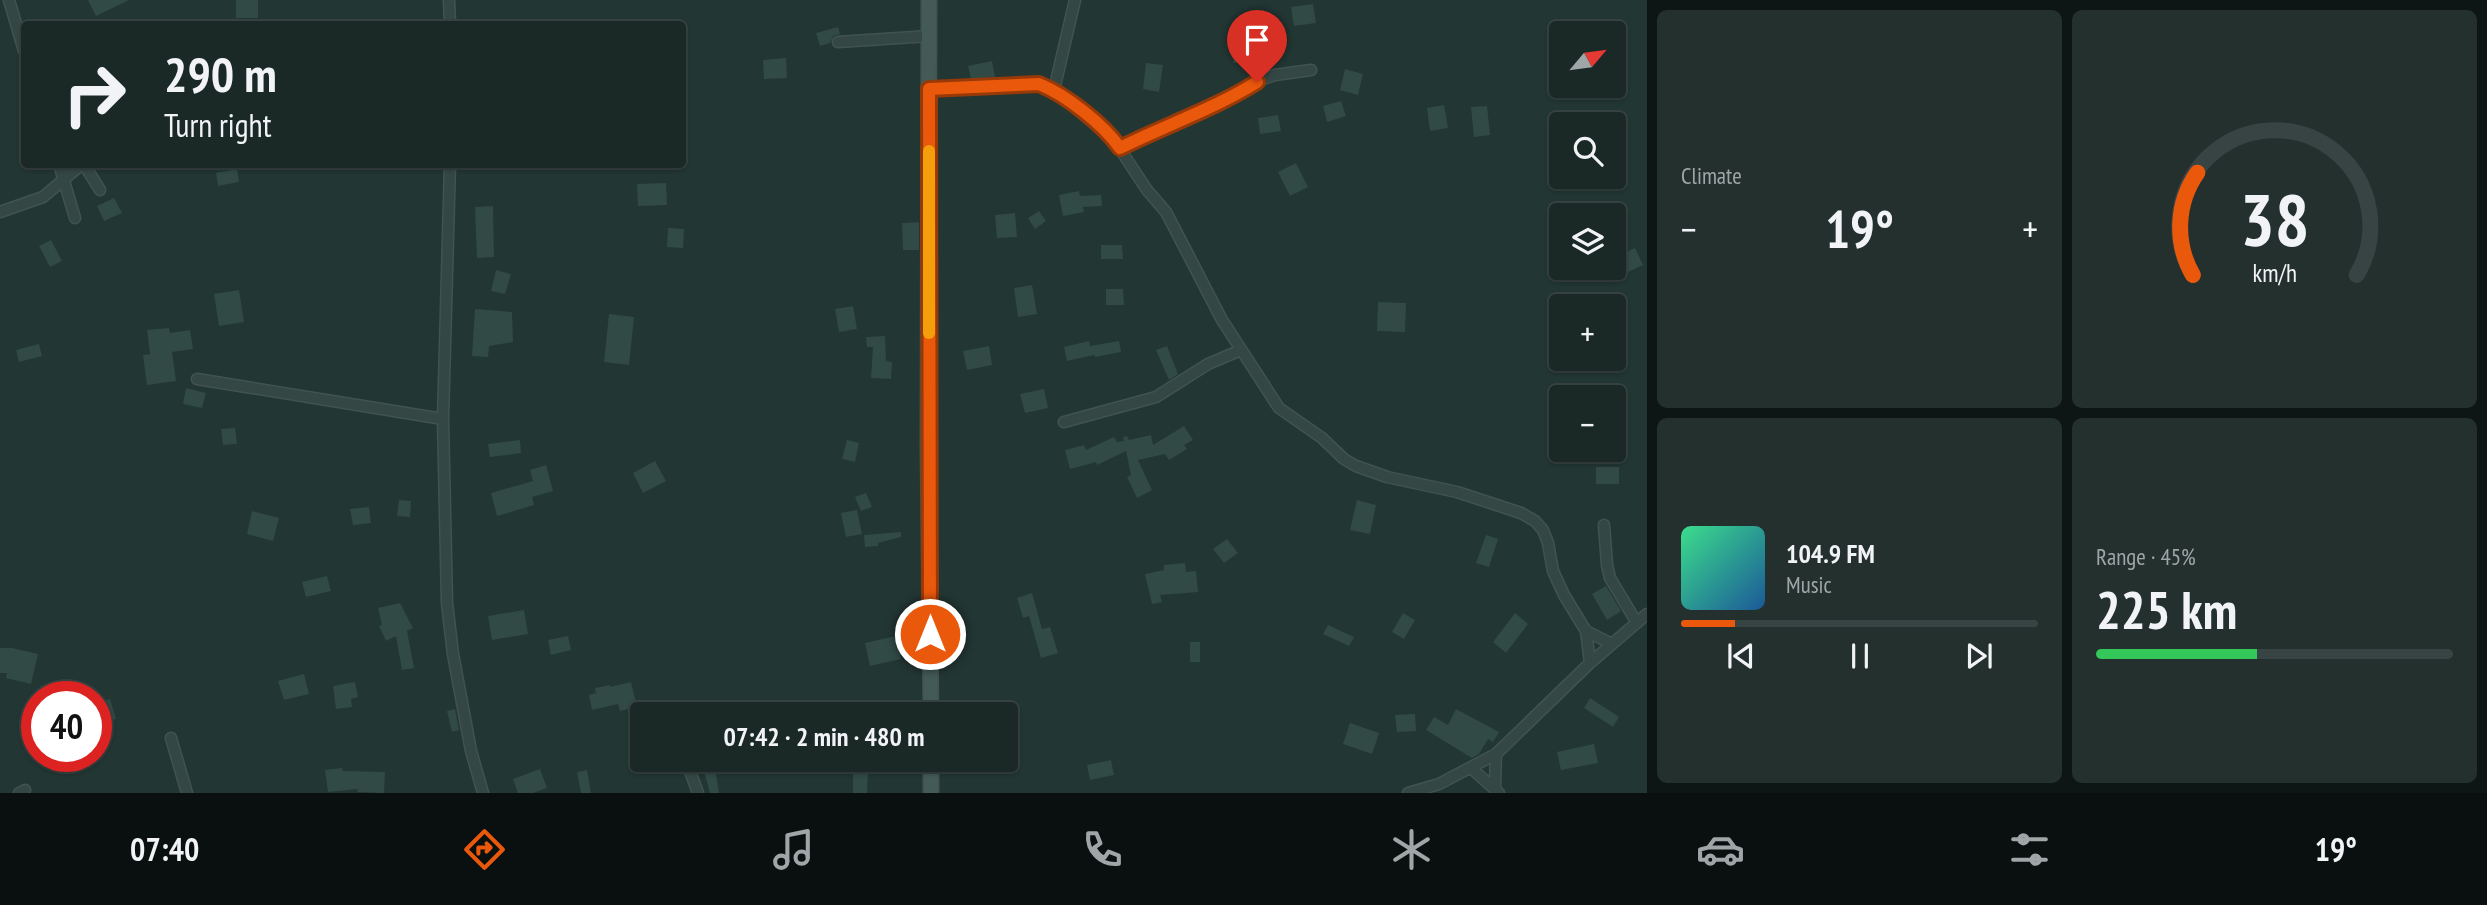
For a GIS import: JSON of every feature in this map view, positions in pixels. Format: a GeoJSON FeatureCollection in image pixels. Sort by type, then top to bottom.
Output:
{"type":"FeatureCollection","features":[{"type":"Feature","properties":{"kind":"street"},"geometry":{"type":"LineString","coordinates":[[9,0],[21,41]]}},
{"type":"Feature","properties":{"kind":"street"},"geometry":{"type":"LineString","coordinates":[[449,0],[450,21]]}},
{"type":"Feature","properties":{"kind":"street"},"geometry":{"type":"LineString","coordinates":[[929,0],[931,702]]}},
{"type":"Feature","properties":{"kind":"street"},"geometry":{"type":"LineString","coordinates":[[1054,90],[1075,0]]}},
{"type":"Feature","properties":{"kind":"street"},"geometry":{"type":"LineString","coordinates":[[838,42],[929,36]]}},
{"type":"Feature","properties":{"kind":"street"},"geometry":{"type":"LineString","coordinates":[[1120,148],[1216,106],[1257,82],[1275,75],[1311,70]]}},
{"type":"Feature","properties":{"kind":"street"},"geometry":{"type":"LineString","coordinates":[[929,89],[1039,84],[1054,90],[1105,131],[1166,212],[1202,283],[1279,408],[1322,438],[1343,459],[1356,466],[1387,477],[1457,492],[1521,513],[1535,521],[1543,530],[1548,543],[1552,571],[1586,631],[1590,663]]}},
{"type":"Feature","properties":{"kind":"street"},"geometry":{"type":"LineString","coordinates":[[60,168],[75,219]]}},
{"type":"Feature","properties":{"kind":"street"},"geometry":{"type":"LineString","coordinates":[[0,212],[43,197],[77,168]]}},
{"type":"Feature","properties":{"kind":"street"},"geometry":{"type":"LineString","coordinates":[[88,168],[100,190]]}},
{"type":"Feature","properties":{"kind":"street"},"geometry":{"type":"LineString","coordinates":[[450,168],[443,419],[447,603],[453,654],[471,751],[483,793]]}},
{"type":"Feature","properties":{"kind":"street"},"geometry":{"type":"LineString","coordinates":[[1064,422],[1156,397],[1209,364],[1241,350]]}},
{"type":"Feature","properties":{"kind":"street"},"geometry":{"type":"LineString","coordinates":[[197,379],[443,419]]}},
{"type":"Feature","properties":{"kind":"street"},"geometry":{"type":"LineString","coordinates":[[1604,525],[1610,578],[1637,623]]}},
{"type":"Feature","properties":{"kind":"street"},"geometry":{"type":"LineString","coordinates":[[1408,793],[1438,784],[1496,754],[1590,663],[1647,614]]}},
{"type":"Feature","properties":{"kind":"street"},"geometry":{"type":"LineString","coordinates":[[1586,631],[1612,644]]}},
{"type":"Feature","properties":{"kind":"street"},"geometry":{"type":"LineString","coordinates":[[171,738],[187,793]]}},
{"type":"Feature","properties":{"kind":"street"},"geometry":{"type":"LineString","coordinates":[[1496,754],[1497,790]]}},
{"type":"Feature","properties":{"kind":"street"},"geometry":{"type":"LineString","coordinates":[[1471,768],[1497,790]]}},
{"type":"Feature","properties":{"kind":"street"},"geometry":{"type":"LineString","coordinates":[[690,772],[698,793]]}},
{"type":"Feature","properties":{"kind":"street"},"geometry":{"type":"LineString","coordinates":[[931,772],[931,793]]}},
{"type":"Feature","properties":{"kind":"building"},"geometry":{"type":"Polygon","coordinates":[[[88,0],[129,0],[96,16],[88,0]]]}},
{"type":"Feature","properties":{"kind":"building"},"geometry":{"type":"Polygon","coordinates":[[[236,0],[258,0],[258,18],[236,18],[236,0]]]}},
{"type":"Feature","properties":{"kind":"building"},"geometry":{"type":"Polygon","coordinates":[[[1313,4],[1316,23],[1294,26],[1291,7],[1313,4]]]}},
{"type":"Feature","properties":{"kind":"building"},"geometry":{"type":"Polygon","coordinates":[[[838,27],[840,34],[833,36],[830,43],[820,46],[816,33],[838,27]]]}},
{"type":"Feature","properties":{"kind":"building"},"geometry":{"type":"Polygon","coordinates":[[[1234,42],[1257,42],[1257,63],[1233,63],[1234,42]]]}},
{"type":"Feature","properties":{"kind":"building"},"geometry":{"type":"Polygon","coordinates":[[[786,58],[787,78],[764,79],[763,60],[786,58]]]}},
{"type":"Feature","properties":{"kind":"building"},"geometry":{"type":"Polygon","coordinates":[[[992,61],[995,77],[971,79],[968,66],[992,61]]]}},
{"type":"Feature","properties":{"kind":"building"},"geometry":{"type":"Polygon","coordinates":[[[1146,63],[1163,65],[1159,92],[1143,89],[1146,63]]]}},
{"type":"Feature","properties":{"kind":"building"},"geometry":{"type":"Polygon","coordinates":[[[1345,69],[1363,74],[1358,95],[1340,90],[1345,69]]]}},
{"type":"Feature","properties":{"kind":"building"},"geometry":{"type":"Polygon","coordinates":[[[1341,101],[1346,116],[1327,122],[1323,106],[1341,101]]]}},
{"type":"Feature","properties":{"kind":"building"},"geometry":{"type":"Polygon","coordinates":[[[1444,105],[1448,128],[1430,131],[1427,108],[1444,105]]]}},
{"type":"Feature","properties":{"kind":"building"},"geometry":{"type":"Polygon","coordinates":[[[1487,106],[1490,135],[1474,137],[1471,107],[1487,106]]]}},
{"type":"Feature","properties":{"kind":"building"},"geometry":{"type":"Polygon","coordinates":[[[1278,115],[1281,131],[1260,134],[1258,118],[1278,115]]]}},
{"type":"Feature","properties":{"kind":"building"},"geometry":{"type":"Polygon","coordinates":[[[1296,163],[1308,187],[1290,196],[1278,172],[1296,163]]]}},
{"type":"Feature","properties":{"kind":"building"},"geometry":{"type":"Polygon","coordinates":[[[237,169],[239,182],[218,186],[216,173],[237,169]]]}},
{"type":"Feature","properties":{"kind":"building"},"geometry":{"type":"Polygon","coordinates":[[[666,183],[667,205],[638,206],[637,184],[666,183]]]}},
{"type":"Feature","properties":{"kind":"building"},"geometry":{"type":"Polygon","coordinates":[[[1079,191],[1080,196],[1101,195],[1102,206],[1083,207],[1084,212],[1063,216],[1059,195],[1079,191]]]}},
{"type":"Feature","properties":{"kind":"building"},"geometry":{"type":"Polygon","coordinates":[[[114,198],[122,213],[104,221],[97,206],[114,198]]]}},
{"type":"Feature","properties":{"kind":"building"},"geometry":{"type":"Polygon","coordinates":[[[493,206],[494,257],[477,258],[475,207],[493,206]]]}},
{"type":"Feature","properties":{"kind":"building"},"geometry":{"type":"Polygon","coordinates":[[[1039,211],[1046,221],[1035,229],[1028,218],[1039,211]]]}},
{"type":"Feature","properties":{"kind":"building"},"geometry":{"type":"Polygon","coordinates":[[[1015,213],[1017,237],[997,238],[995,215],[1015,213]]]}},
{"type":"Feature","properties":{"kind":"building"},"geometry":{"type":"Polygon","coordinates":[[[919,222],[919,250],[903,250],[902,223],[919,222]]]}},
{"type":"Feature","properties":{"kind":"building"},"geometry":{"type":"Polygon","coordinates":[[[668,228],[684,229],[683,248],[667,247],[668,228]]]}},
{"type":"Feature","properties":{"kind":"building"},"geometry":{"type":"Polygon","coordinates":[[[51,240],[62,261],[50,267],[39,246],[51,240]]]}},
{"type":"Feature","properties":{"kind":"building"},"geometry":{"type":"Polygon","coordinates":[[[1101,245],[1122,245],[1123,259],[1101,259],[1101,245]]]}},
{"type":"Feature","properties":{"kind":"building"},"geometry":{"type":"Polygon","coordinates":[[[1635,248],[1643,265],[1628,272],[1626,252],[1635,248]]]}},
{"type":"Feature","properties":{"kind":"building"},"geometry":{"type":"Polygon","coordinates":[[[496,270],[511,274],[505,294],[491,291],[496,270]]]}},
{"type":"Feature","properties":{"kind":"building"},"geometry":{"type":"Polygon","coordinates":[[[1032,285],[1037,314],[1018,317],[1014,288],[1032,285]]]}},
{"type":"Feature","properties":{"kind":"building"},"geometry":{"type":"Polygon","coordinates":[[[1106,289],[1123,289],[1124,305],[1106,305],[1106,289]]]}},
{"type":"Feature","properties":{"kind":"building"},"geometry":{"type":"Polygon","coordinates":[[[239,290],[244,322],[219,326],[214,294],[239,290]]]}},
{"type":"Feature","properties":{"kind":"building"},"geometry":{"type":"Polygon","coordinates":[[[1378,302],[1406,303],[1405,332],[1377,331],[1378,302]]]}},
{"type":"Feature","properties":{"kind":"building"},"geometry":{"type":"Polygon","coordinates":[[[853,306],[857,329],[839,332],[835,309],[853,306]]]}},
{"type":"Feature","properties":{"kind":"building"},"geometry":{"type":"Polygon","coordinates":[[[475,309],[512,312],[513,342],[489,346],[488,357],[472,356],[475,309]]]}},
{"type":"Feature","properties":{"kind":"building"},"geometry":{"type":"Polygon","coordinates":[[[609,314],[634,317],[629,365],[604,362],[609,314]]]}},
{"type":"Feature","properties":{"kind":"building"},"geometry":{"type":"Polygon","coordinates":[[[169,328],[170,333],[190,330],[193,349],[172,352],[176,381],[147,385],[143,355],[150,354],[147,330],[169,328]]]}},
{"type":"Feature","properties":{"kind":"building"},"geometry":{"type":"Polygon","coordinates":[[[885,336],[886,361],[892,362],[891,379],[871,378],[873,347],[867,347],[866,337],[885,336]]]}},
{"type":"Feature","properties":{"kind":"building"},"geometry":{"type":"Polygon","coordinates":[[[1089,341],[1090,346],[1119,341],[1121,352],[1067,361],[1064,347],[1089,341]]]}},
{"type":"Feature","properties":{"kind":"building"},"geometry":{"type":"Polygon","coordinates":[[[39,344],[42,356],[19,362],[16,350],[39,344]]]}},
{"type":"Feature","properties":{"kind":"building"},"geometry":{"type":"Polygon","coordinates":[[[989,346],[992,365],[967,370],[963,351],[989,346]]]}},
{"type":"Feature","properties":{"kind":"building"},"geometry":{"type":"Polygon","coordinates":[[[1167,346],[1178,374],[1169,380],[1156,350],[1167,346]]]}},
{"type":"Feature","properties":{"kind":"building"},"geometry":{"type":"Polygon","coordinates":[[[186,388],[206,393],[202,408],[183,404],[186,388]]]}},
{"type":"Feature","properties":{"kind":"building"},"geometry":{"type":"Polygon","coordinates":[[[1044,389],[1048,408],[1025,413],[1020,394],[1044,389]]]}},
{"type":"Feature","properties":{"kind":"building"},"geometry":{"type":"Polygon","coordinates":[[[1184,426],[1193,440],[1184,445],[1187,449],[1169,460],[1165,454],[1138,460],[1152,490],[1137,498],[1127,477],[1131,475],[1126,451],[1097,465],[1096,462],[1070,469],[1065,450],[1084,445],[1086,450],[1114,437],[1117,442],[1124,441],[1123,437],[1127,436],[1129,440],[1151,435],[1153,445],[1184,426]]]}},
{"type":"Feature","properties":{"kind":"building"},"geometry":{"type":"Polygon","coordinates":[[[235,428],[237,444],[223,445],[221,429],[235,428]]]}},
{"type":"Feature","properties":{"kind":"building"},"geometry":{"type":"Polygon","coordinates":[[[520,440],[521,453],[490,457],[488,444],[520,440]]]}},
{"type":"Feature","properties":{"kind":"building"},"geometry":{"type":"Polygon","coordinates":[[[847,440],[859,443],[855,462],[842,459],[847,440]]]}},
{"type":"Feature","properties":{"kind":"building"},"geometry":{"type":"Polygon","coordinates":[[[655,461],[666,481],[643,493],[633,473],[655,461]]]}},
{"type":"Feature","properties":{"kind":"building"},"geometry":{"type":"Polygon","coordinates":[[[546,465],[553,491],[532,497],[534,505],[497,516],[491,493],[533,481],[530,470],[546,465]]]}},
{"type":"Feature","properties":{"kind":"building"},"geometry":{"type":"Polygon","coordinates":[[[1596,467],[1619,467],[1619,484],[1596,484],[1596,467]]]}},
{"type":"Feature","properties":{"kind":"building"},"geometry":{"type":"Polygon","coordinates":[[[866,493],[872,507],[861,511],[855,497],[866,493]]]}},
{"type":"Feature","properties":{"kind":"building"},"geometry":{"type":"Polygon","coordinates":[[[399,500],[411,501],[410,517],[397,516],[399,500]]]}},
{"type":"Feature","properties":{"kind":"building"},"geometry":{"type":"Polygon","coordinates":[[[1357,500],[1376,505],[1370,534],[1350,530],[1357,500]]]}},
{"type":"Feature","properties":{"kind":"building"},"geometry":{"type":"Polygon","coordinates":[[[369,507],[371,523],[353,525],[350,509],[369,507]]]}},
{"type":"Feature","properties":{"kind":"building"},"geometry":{"type":"Polygon","coordinates":[[[857,510],[862,534],[846,537],[841,513],[857,510]]]}},
{"type":"Feature","properties":{"kind":"building"},"geometry":{"type":"Polygon","coordinates":[[[252,511],[279,518],[273,541],[247,534],[252,511]]]}},
{"type":"Feature","properties":{"kind":"building"},"geometry":{"type":"Polygon","coordinates":[[[901,532],[901,537],[878,543],[878,546],[865,547],[864,535],[901,532]]]}},
{"type":"Feature","properties":{"kind":"building"},"geometry":{"type":"Polygon","coordinates":[[[1486,535],[1498,539],[1489,567],[1476,563],[1486,535]]]}},
{"type":"Feature","properties":{"kind":"building"},"geometry":{"type":"Polygon","coordinates":[[[1227,539],[1238,553],[1224,563],[1213,549],[1227,539]]]}},
{"type":"Feature","properties":{"kind":"building"},"geometry":{"type":"Polygon","coordinates":[[[1185,563],[1186,572],[1196,571],[1198,592],[1160,595],[1162,602],[1152,604],[1145,574],[1164,570],[1164,565],[1185,563]]]}},
{"type":"Feature","properties":{"kind":"building"},"geometry":{"type":"Polygon","coordinates":[[[327,576],[331,591],[306,597],[302,582],[327,576]]]}},
{"type":"Feature","properties":{"kind":"building"},"geometry":{"type":"Polygon","coordinates":[[[1606,586],[1621,611],[1607,620],[1592,594],[1606,586]]]}},
{"type":"Feature","properties":{"kind":"building"},"geometry":{"type":"Polygon","coordinates":[[[1032,593],[1042,629],[1050,627],[1058,653],[1041,658],[1029,616],[1023,618],[1017,598],[1032,593]]]}},
{"type":"Feature","properties":{"kind":"building"},"geometry":{"type":"Polygon","coordinates":[[[400,603],[413,628],[407,631],[414,668],[402,670],[396,636],[386,641],[379,626],[382,625],[378,608],[400,603]]]}},
{"type":"Feature","properties":{"kind":"building"},"geometry":{"type":"Polygon","coordinates":[[[524,610],[528,634],[492,640],[488,616],[524,610]]]}},
{"type":"Feature","properties":{"kind":"building"},"geometry":{"type":"Polygon","coordinates":[[[1403,613],[1415,620],[1404,639],[1392,632],[1403,613]]]}},
{"type":"Feature","properties":{"kind":"building"},"geometry":{"type":"Polygon","coordinates":[[[1515,613],[1528,624],[1506,653],[1493,642],[1515,613]]]}},
{"type":"Feature","properties":{"kind":"building"},"geometry":{"type":"Polygon","coordinates":[[[1328,625],[1354,637],[1349,646],[1323,634],[1328,625]]]}},
{"type":"Feature","properties":{"kind":"building"},"geometry":{"type":"Polygon","coordinates":[[[568,636],[571,650],[551,655],[548,640],[568,636]]]}},
{"type":"Feature","properties":{"kind":"building"},"geometry":{"type":"Polygon","coordinates":[[[896,636],[901,659],[870,666],[865,643],[896,636]]]}},
{"type":"Feature","properties":{"kind":"building"},"geometry":{"type":"Polygon","coordinates":[[[1190,642],[1200,642],[1200,662],[1190,662],[1190,642]]]}},
{"type":"Feature","properties":{"kind":"building"},"geometry":{"type":"Polygon","coordinates":[[[0,648],[38,654],[32,681],[6,678],[7,673],[0,673],[0,648]]]}},
{"type":"Feature","properties":{"kind":"building"},"geometry":{"type":"Polygon","coordinates":[[[304,674],[309,694],[284,700],[278,681],[304,674]]]}},
{"type":"Feature","properties":{"kind":"building"},"geometry":{"type":"Polygon","coordinates":[[[355,682],[358,697],[351,699],[352,707],[336,709],[333,686],[355,682]]]}},
{"type":"Feature","properties":{"kind":"building"},"geometry":{"type":"Polygon","coordinates":[[[631,682],[636,702],[630,702],[630,709],[620,711],[618,704],[592,710],[589,695],[596,693],[595,688],[631,682]]]}},
{"type":"Feature","properties":{"kind":"building"},"geometry":{"type":"Polygon","coordinates":[[[1590,698],[1619,717],[1613,727],[1584,708],[1590,698]]]}},
{"type":"Feature","properties":{"kind":"building"},"geometry":{"type":"Polygon","coordinates":[[[455,709],[459,730],[452,732],[447,711],[455,709]]]}},
{"type":"Feature","properties":{"kind":"building"},"geometry":{"type":"Polygon","coordinates":[[[1456,709],[1499,732],[1493,742],[1488,739],[1479,754],[1472,758],[1426,730],[1434,717],[1448,725],[1456,709]]]}},
{"type":"Feature","properties":{"kind":"building"},"geometry":{"type":"Polygon","coordinates":[[[1415,714],[1416,731],[1397,732],[1395,715],[1415,714]]]}},
{"type":"Feature","properties":{"kind":"building"},"geometry":{"type":"Polygon","coordinates":[[[1350,723],[1379,733],[1372,754],[1343,744],[1350,723]]]}},
{"type":"Feature","properties":{"kind":"building"},"geometry":{"type":"Polygon","coordinates":[[[1594,744],[1598,763],[1561,770],[1557,752],[1594,744]]]}},
{"type":"Feature","properties":{"kind":"building"},"geometry":{"type":"Polygon","coordinates":[[[1111,760],[1114,775],[1090,780],[1087,765],[1111,760]]]}},
{"type":"Feature","properties":{"kind":"building"},"geometry":{"type":"Polygon","coordinates":[[[342,768],[343,771],[385,772],[384,793],[357,792],[358,789],[328,792],[325,770],[342,768]]]}},
{"type":"Feature","properties":{"kind":"building"},"geometry":{"type":"Polygon","coordinates":[[[540,769],[547,788],[533,793],[518,793],[513,779],[540,769]]]}},
{"type":"Feature","properties":{"kind":"building"},"geometry":{"type":"Polygon","coordinates":[[[587,770],[591,793],[581,793],[577,772],[587,770]]]}},
{"type":"Feature","properties":{"kind":"building"},"geometry":{"type":"Polygon","coordinates":[[[704,772],[716,772],[719,793],[710,793],[704,772]]]}},
{"type":"Feature","properties":{"kind":"building"},"geometry":{"type":"Polygon","coordinates":[[[853,772],[868,772],[867,793],[853,793],[853,772]]]}},
{"type":"Feature","properties":{"kind":"slow traffic"},"geometry":{"type":"LineString","coordinates":[[929,151],[929,333]]}},
{"type":"Feature","properties":{"kind":"route"},"geometry":{"type":"LineString","coordinates":[[930,634],[929,89],[1039,84],[1064,97],[1105,131],[1120,148],[1225,101],[1257,82]]}}]}
